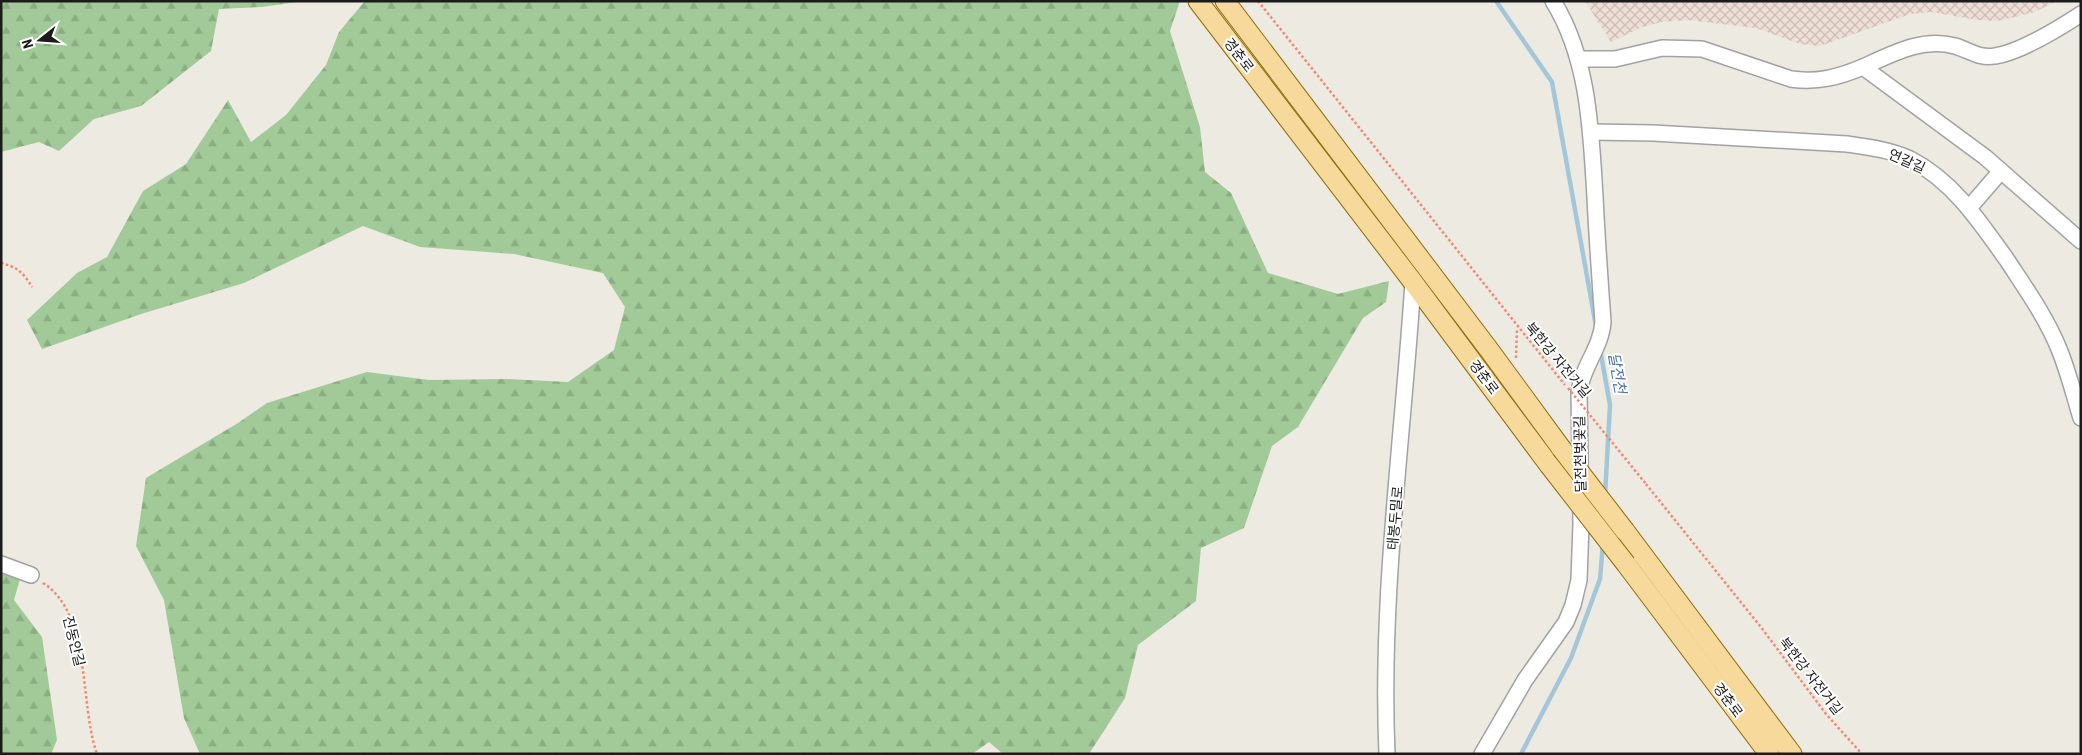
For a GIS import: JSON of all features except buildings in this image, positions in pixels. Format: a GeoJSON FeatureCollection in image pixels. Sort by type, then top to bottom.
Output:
{"type":"FeatureCollection","features":[{"type":"Feature","properties":{"kind":"main road","name":"경춘로"},"geometry":{"type":"LineString","coordinates":[[1198,1],[1413,282],[1549,465],[1769,754]]}},
{"type":"Feature","properties":{"kind":"main road","name":"경춘로"},"geometry":{"type":"LineString","coordinates":[[1225,1],[1792,754]]}},
{"type":"Feature","properties":{"kind":"street"},"geometry":{"type":"LineString","coordinates":[[1554,1],[1571,36],[1578,59],[1615,59],[1662,48],[1702,49],[1791,79],[1803,81],[1826,79],[1863,67],[1910,47],[1928,43],[1957,46],[1980,56],[1994,56],[2010,52],[2061,27],[2081,14]]}},
{"type":"Feature","properties":{"kind":"street","name":"달전천벚꽃길"},"geometry":{"type":"LineString","coordinates":[[1482,754],[1525,680],[1566,622],[1579,580],[1581,524],[1574,386],[1600,340],[1603,322],[1591,132],[1578,59]]}},
{"type":"Feature","properties":{"kind":"street"},"geometry":{"type":"LineString","coordinates":[[1863,67],[2001,171],[2081,241]]}},
{"type":"Feature","properties":{"kind":"street","name":"연갈길"},"geometry":{"type":"LineString","coordinates":[[1591,132],[1653,132],[1847,144],[1879,149],[1909,159],[1932,172],[1969,208],[2044,316],[2059,349],[2081,418]]}},
{"type":"Feature","properties":{"kind":"street"},"geometry":{"type":"LineString","coordinates":[[1969,208],[2001,171]]}},
{"type":"Feature","properties":{"kind":"street","name":"태봉두밀로"},"geometry":{"type":"LineString","coordinates":[[1387,754],[1384,698],[1391,567],[1413,282]]}},
{"type":"Feature","properties":{"kind":"street"},"geometry":{"type":"LineString","coordinates":[[1,564],[31,575]]}},
{"type":"Feature","properties":{"kind":"path","name":"북한강 자전거길"},"geometry":{"type":"LineString","coordinates":[[1258,1],[1574,386],[1646,484],[1760,626],[1826,714],[1862,754]]}},
{"type":"Feature","properties":{"kind":"path"},"geometry":{"type":"LineString","coordinates":[[1,263],[14,266],[23,272],[32,286]]}},
{"type":"Feature","properties":{"kind":"path","name":"진동안길"},"geometry":{"type":"LineString","coordinates":[[31,575],[52,588],[64,603],[74,628],[81,659],[87,714],[97,754]]}},
{"type":"Feature","properties":{"kind":"shaded area"},"geometry":{"type":"Polygon","coordinates":[[[1585,1],[2057,1],[2035,12],[1998,21],[1977,20],[1932,12],[1910,14],[1820,46],[1800,44],[1756,28],[1688,20],[1662,22],[1642,27],[1611,42],[1585,1]]]}},
{"type":"Feature","properties":{"kind":"green space"},"geometry":{"type":"Polygon","coordinates":[[[1,1],[304,1],[262,7],[219,9],[211,51],[141,106],[94,119],[59,151],[39,142],[1,152],[1,1]]]}},
{"type":"Feature","properties":{"kind":"green space"},"geometry":{"type":"Polygon","coordinates":[[[365,1],[1180,1],[1170,31],[1200,127],[1205,172],[1231,193],[1268,273],[1338,294],[1389,281],[1386,302],[1363,318],[1298,427],[1272,446],[1244,528],[1201,548],[1196,601],[1138,645],[1125,698],[1089,754],[1003,754],[989,742],[972,754],[200,754],[184,718],[164,600],[136,546],[146,478],[238,423],[267,403],[367,372],[429,380],[507,379],[568,382],[614,350],[625,307],[603,273],[514,254],[420,247],[363,226],[244,283],[141,314],[42,349],[27,320],[77,273],[107,257],[143,191],[186,164],[228,100],[251,142],[286,115],[326,65],[339,32],[365,1]]]}},
{"type":"Feature","properties":{"kind":"green space"},"geometry":{"type":"Polygon","coordinates":[[[1,570],[20,579],[14,600],[42,637],[57,740],[51,754],[1,754],[1,570]]]}},
{"type":"Feature","properties":{"kind":"waterway","name":"달전천"},"geometry":{"type":"LineString","coordinates":[[1496,1],[1552,82],[1596,326]]}},
{"type":"Feature","properties":{"kind":"waterway","name":"달전천"},"geometry":{"type":"LineString","coordinates":[[1600,349],[1610,405],[1605,495]]}},
{"type":"Feature","properties":{"kind":"waterway","name":"달전천"},"geometry":{"type":"LineString","coordinates":[[1521,754],[1571,658],[1600,579],[1603,543]]}}]}
